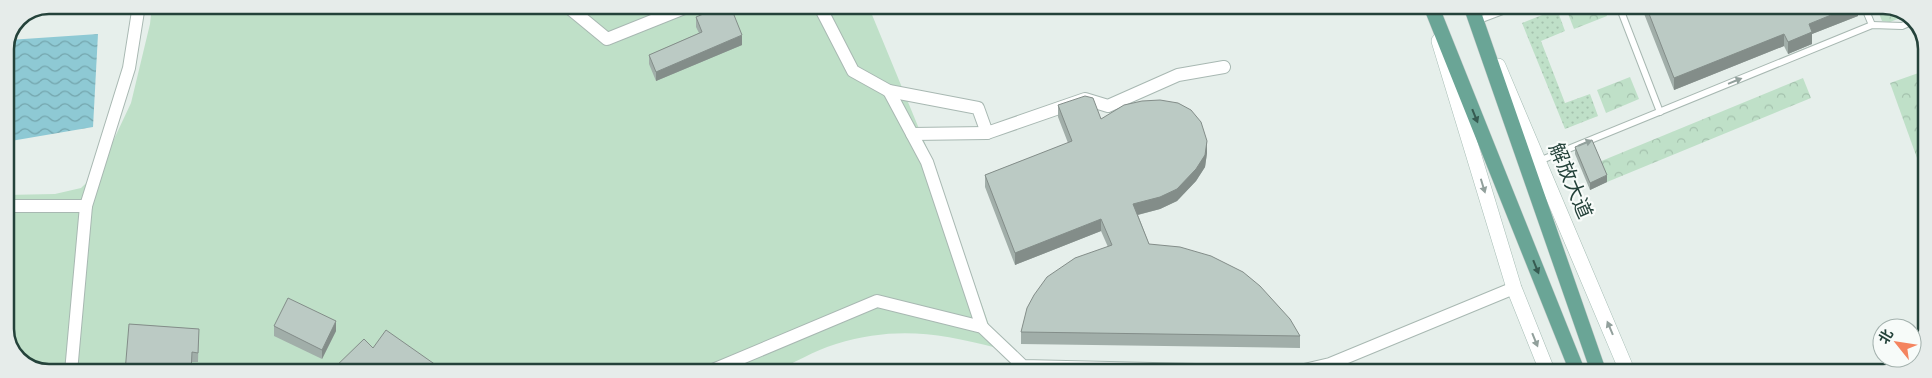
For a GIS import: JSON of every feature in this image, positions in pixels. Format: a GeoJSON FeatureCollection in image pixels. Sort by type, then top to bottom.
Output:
{"type":"FeatureCollection","features":[{"type":"Feature","properties":{"kind":"main road"},"geometry":{"type":"LineString","coordinates":[[1432,14],[1514,288],[1544,364]]}},
{"type":"Feature","properties":{"kind":"main road"},"geometry":{"type":"LineString","coordinates":[[1433,14],[1574,364]]}},
{"type":"Feature","properties":{"kind":"main road","name":"解放大道"},"geometry":{"type":"LineString","coordinates":[[1475,14],[1597,364]]}},
{"type":"Feature","properties":{"kind":"main road","name":"解放大道"},"geometry":{"type":"LineString","coordinates":[[1476,14],[1624,364]]}},
{"type":"Feature","properties":{"kind":"street"},"geometry":{"type":"LineString","coordinates":[[72,364],[86,206],[129,68],[138,14]]}},
{"type":"Feature","properties":{"kind":"street"},"geometry":{"type":"LineString","coordinates":[[577,14],[608,39],[670,14]]}},
{"type":"Feature","properties":{"kind":"street"},"geometry":{"type":"LineString","coordinates":[[824,14],[853,72],[889,91],[978,108],[987,133]]}},
{"type":"Feature","properties":{"kind":"street"},"geometry":{"type":"LineString","coordinates":[[912,134],[987,133],[1085,99],[1108,106],[1178,75],[1224,67]]}},
{"type":"Feature","properties":{"kind":"street"},"geometry":{"type":"LineString","coordinates":[[889,91],[927,162],[982,327],[1021,364]]}},
{"type":"Feature","properties":{"kind":"street"},"geometry":{"type":"LineString","coordinates":[[14,206],[86,206]]}},
{"type":"Feature","properties":{"kind":"street"},"geometry":{"type":"LineString","coordinates":[[1330,364],[1514,288]]}},
{"type":"Feature","properties":{"kind":"street"},"geometry":{"type":"LineString","coordinates":[[727,364],[877,301],[982,327]]}},
{"type":"Feature","properties":{"kind":"lane"},"geometry":{"type":"LineString","coordinates":[[1479,20],[1495,14]]}},
{"type":"Feature","properties":{"kind":"lane"},"geometry":{"type":"LineString","coordinates":[[1622,14],[1660,112]]}},
{"type":"Feature","properties":{"kind":"lane"},"geometry":{"type":"LineString","coordinates":[[1867,14],[1872,25]]}},
{"type":"Feature","properties":{"kind":"lane"},"geometry":{"type":"LineString","coordinates":[[1539,161],[1872,25],[1902,26],[1908,24]]}},
{"type":"Feature","properties":{"kind":"green space"},"geometry":{"type":"Polygon","coordinates":[[[151,14],[872,14],[929,153],[997,348],[936,335],[898,333],[858,338],[836,344],[790,364],[42,364],[35,362],[22,352],[14,336],[14,195],[55,194],[81,188],[99,171],[131,103],[151,14]]]}},
{"type":"Feature","properties":{"kind":"green space"},"geometry":{"type":"Polygon","coordinates":[[[1544,14],[1559,14],[1565,31],[1541,41],[1565,103],[1590,94],[1598,116],[1565,129],[1522,23],[1544,14]]]}},
{"type":"Feature","properties":{"kind":"green space"},"geometry":{"type":"Polygon","coordinates":[[[1568,14],[1606,14],[1607,16],[1574,29],[1568,14]]]}},
{"type":"Feature","properties":{"kind":"green space"},"geometry":{"type":"Polygon","coordinates":[[[1879,14],[1890,14],[1901,18],[1890,22],[1882,21],[1879,14]]]}},
{"type":"Feature","properties":{"kind":"green space"},"geometry":{"type":"Polygon","coordinates":[[[1918,73],[1918,161],[1890,83],[1918,73]]]}},
{"type":"Feature","properties":{"kind":"green space"},"geometry":{"type":"Polygon","coordinates":[[[1630,77],[1639,99],[1606,113],[1597,90],[1630,77]]]}},
{"type":"Feature","properties":{"kind":"green space"},"geometry":{"type":"Polygon","coordinates":[[[1803,78],[1811,98],[1607,182],[1599,162],[1803,78]]]}},
{"type":"Feature","properties":{"kind":"water"},"geometry":{"type":"Polygon","coordinates":[[[98,34],[93,127],[14,140],[15,40],[98,34]]]}},
{"type":"Feature","properties":{"kind":"building"},"geometry":{"type":"Polygon","coordinates":[[[703,14],[734,14],[742,35],[656,72],[649,55],[702,32],[696,17],[703,14]]]}},
{"type":"Feature","properties":{"kind":"building"},"geometry":{"type":"Polygon","coordinates":[[[1649,14],[1833,14],[1809,24],[1812,32],[1788,42],[1784,34],[1674,78],[1649,14]]]}},
{"type":"Feature","properties":{"kind":"building"},"geometry":{"type":"Polygon","coordinates":[[[1085,96],[1093,98],[1101,119],[1124,105],[1142,101],[1160,100],[1178,103],[1191,110],[1201,122],[1207,141],[1205,155],[1196,169],[1177,189],[1160,197],[1133,204],[1149,244],[1180,247],[1211,256],[1243,272],[1260,286],[1290,319],[1300,336],[1021,332],[1027,308],[1047,277],[1075,258],[1112,245],[1101,219],[1015,253],[985,175],[1072,141],[1058,105],[1085,96]]]}},
{"type":"Feature","properties":{"kind":"building"},"geometry":{"type":"Polygon","coordinates":[[[1592,140],[1607,175],[1590,183],[1575,147],[1592,140]]]}},
{"type":"Feature","properties":{"kind":"building"},"geometry":{"type":"Polygon","coordinates":[[[288,298],[336,321],[322,350],[274,326],[288,298]]]}},
{"type":"Feature","properties":{"kind":"building"},"geometry":{"type":"Polygon","coordinates":[[[129,324],[199,329],[198,353],[192,352],[191,364],[126,364],[129,324]]]}},
{"type":"Feature","properties":{"kind":"building"},"geometry":{"type":"Polygon","coordinates":[[[386,330],[434,364],[338,364],[364,339],[373,348],[386,330]]]}}]}
